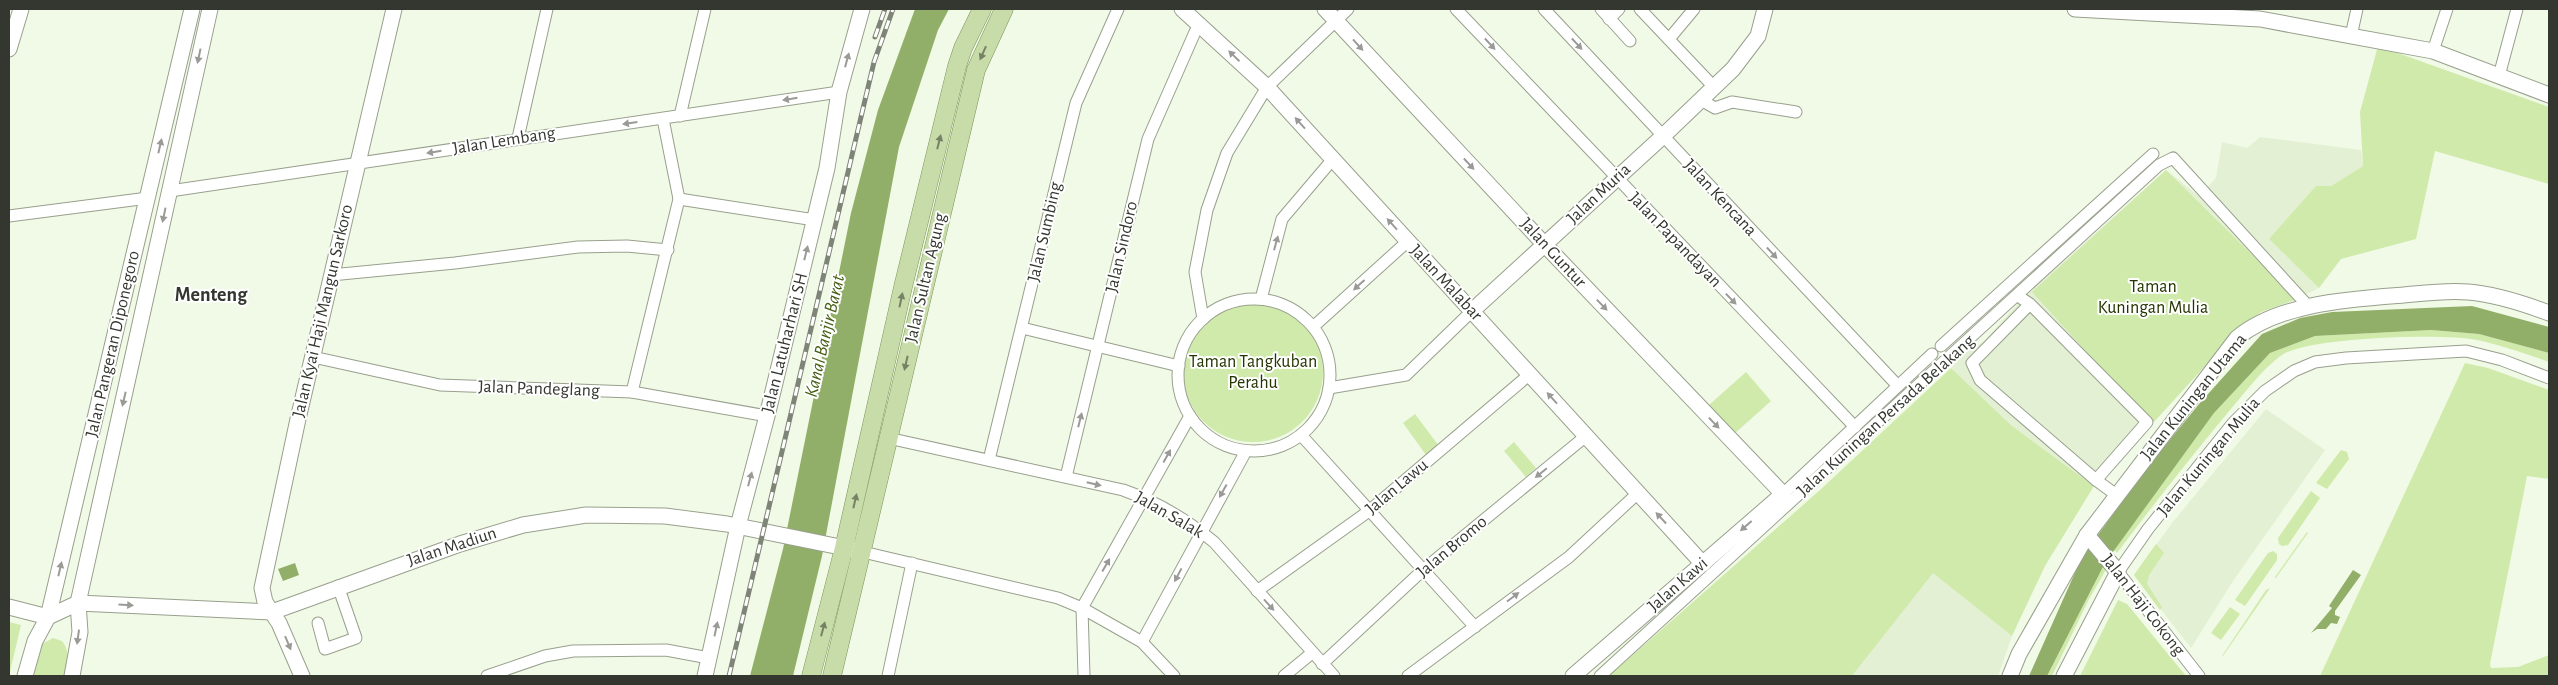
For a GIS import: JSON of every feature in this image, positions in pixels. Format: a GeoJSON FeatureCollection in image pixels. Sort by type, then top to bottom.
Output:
{"type":"FeatureCollection","features":[{"type":"Feature","properties":{"kind":"main road","name":"Jalan Sultan Agung"},"geometry":{"type":"LineString","coordinates":[[832,676],[863,552],[888,438],[885,411],[904,287],[957,66],[963,48],[982,9]]}},
{"type":"Feature","properties":{"kind":"main road","name":"Jalan Sultan Agung"},"geometry":{"type":"LineString","coordinates":[[810,676],[841,547],[885,411],[976,70],[1004,9]]}},
{"type":"Feature","properties":{"kind":"street"},"geometry":{"type":"LineString","coordinates":[[9,49],[21,9]]}},
{"type":"Feature","properties":{"kind":"street","name":"Jalan Pangeran Diponegoro"},"geometry":{"type":"LineString","coordinates":[[25,676],[35,641],[48,617],[192,9]]}},
{"type":"Feature","properties":{"kind":"street","name":"Jalan Pangeran Diponegoro"},"geometry":{"type":"LineString","coordinates":[[72,676],[80,632],[78,603],[210,9]]}},
{"type":"Feature","properties":{"kind":"street","name":"Jalan Kyai Haji Mangun Sarkoro"},"geometry":{"type":"LineString","coordinates":[[302,676],[280,623],[265,602],[262,588],[331,275],[394,9]]}},
{"type":"Feature","properties":{"kind":"street"},"geometry":{"type":"LineString","coordinates":[[518,138],[547,9]]}},
{"type":"Feature","properties":{"kind":"street"},"geometry":{"type":"LineString","coordinates":[[680,116],[705,9]]}},
{"type":"Feature","properties":{"kind":"street","name":"Jalan Latuharhari SH"},"geometry":{"type":"LineString","coordinates":[[705,676],[738,526],[767,416],[827,168],[838,92],[862,9]]}},
{"type":"Feature","properties":{"kind":"street","name":"Jalan Sumbing"},"geometry":{"type":"LineString","coordinates":[[989,460],[1076,103],[1118,9]]}},
{"type":"Feature","properties":{"kind":"street","name":"Jalan Malabar"},"geometry":{"type":"LineString","coordinates":[[1182,9],[1201,24],[1267,87],[1586,436],[1634,496],[1703,564]]}},
{"type":"Feature","properties":{"kind":"street","name":"Jalan Guntur"},"geometry":{"type":"LineString","coordinates":[[1325,9],[1545,245],[1782,494]]}},
{"type":"Feature","properties":{"kind":"street"},"geometry":{"type":"LineString","coordinates":[[1203,319],[1195,272],[1207,210],[1217,175],[1227,153],[1267,87],[1348,9]]}},
{"type":"Feature","properties":{"kind":"street","name":"Jalan Papandayan"},"geometry":{"type":"LineString","coordinates":[[1456,9],[1855,427]]}},
{"type":"Feature","properties":{"kind":"street","name":"Jalan Kencana"},"geometry":{"type":"LineString","coordinates":[[1544,9],[1662,137],[1898,386]]}},
{"type":"Feature","properties":{"kind":"street"},"geometry":{"type":"LineString","coordinates":[[1601,9],[1630,41]]}},
{"type":"Feature","properties":{"kind":"street"},"geometry":{"type":"LineString","coordinates":[[1609,19],[1619,9]]}},
{"type":"Feature","properties":{"kind":"street"},"geometry":{"type":"LineString","coordinates":[[1640,9],[1714,86]]}},
{"type":"Feature","properties":{"kind":"street"},"geometry":{"type":"LineString","coordinates":[[1669,39],[1694,9]]}},
{"type":"Feature","properties":{"kind":"street","name":"Jalan Muria"},"geometry":{"type":"LineString","coordinates":[[1329,388],[1406,374],[1733,69],[1758,36],[1765,9]]}},
{"type":"Feature","properties":{"kind":"street"},"geometry":{"type":"LineString","coordinates":[[2075,9],[2261,14],[2351,36],[2433,51],[2549,95]]}},
{"type":"Feature","properties":{"kind":"street"},"geometry":{"type":"LineString","coordinates":[[2351,36],[2357,9]]}},
{"type":"Feature","properties":{"kind":"street"},"geometry":{"type":"LineString","coordinates":[[2433,51],[2447,9]]}},
{"type":"Feature","properties":{"kind":"street"},"geometry":{"type":"LineString","coordinates":[[2499,76],[2517,9]]}},
{"type":"Feature","properties":{"kind":"street","name":"Jalan Sindoro"},"geometry":{"type":"LineString","coordinates":[[1066,477],[1148,139],[1195,32],[1201,24]]}},
{"type":"Feature","properties":{"kind":"street","name":"Jalan Lembang"},"geometry":{"type":"LineString","coordinates":[[170,191],[838,92]]}},
{"type":"Feature","properties":{"kind":"street"},"geometry":{"type":"LineString","coordinates":[[1701,100],[1715,108],[1732,102],[1796,112]]}},
{"type":"Feature","properties":{"kind":"street"},"geometry":{"type":"LineString","coordinates":[[632,392],[679,199],[664,119]]}},
{"type":"Feature","properties":{"kind":"street"},"geometry":{"type":"LineString","coordinates":[[1782,494],[2150,149],[2159,165]]}},
{"type":"Feature","properties":{"kind":"street","name":"Jalan Kuningan Persada Belakang"},"geometry":{"type":"LineString","coordinates":[[1600,676],[1977,334],[2128,191],[2159,165],[2173,158],[2309,307]]}},
{"type":"Feature","properties":{"kind":"street"},"geometry":{"type":"LineString","coordinates":[[1261,299],[1282,219],[1333,159]]}},
{"type":"Feature","properties":{"kind":"street"},"geometry":{"type":"LineString","coordinates":[[9,216],[148,198]]}},
{"type":"Feature","properties":{"kind":"street"},"geometry":{"type":"LineString","coordinates":[[679,199],[815,220]]}},
{"type":"Feature","properties":{"kind":"street"},"geometry":{"type":"LineString","coordinates":[[1313,327],[1408,241]]}},
{"type":"Feature","properties":{"kind":"street"},"geometry":{"type":"LineString","coordinates":[[331,275],[578,247],[627,246],[668,250]]}},
{"type":"Feature","properties":{"kind":"street","name":"Jalan Kuningan Utama"},"geometry":{"type":"LineString","coordinates":[[2010,676],[2019,654],[2116,494],[2237,338],[2248,330],[2263,322],[2309,307],[2369,297],[2438,292],[2469,292],[2500,298],[2549,313]]}},
{"type":"Feature","properties":{"kind":"street"},"geometry":{"type":"LineString","coordinates":[[2018,296],[2030,304],[2161,436]]}},
{"type":"Feature","properties":{"kind":"street"},"geometry":{"type":"LineString","coordinates":[[1248,299],[1261,299],[1291,308],[1313,327],[1328,357],[1329,388],[1317,417],[1301,435],[1272,449],[1246,451],[1214,440],[1190,416],[1180,392],[1179,366],[1187,340],[1203,319],[1224,305],[1248,299]]}},
{"type":"Feature","properties":{"kind":"street"},"geometry":{"type":"LineString","coordinates":[[1972,363],[2030,304]]}},
{"type":"Feature","properties":{"kind":"street"},"geometry":{"type":"LineString","coordinates":[[1022,328],[1179,366]]}},
{"type":"Feature","properties":{"kind":"street"},"geometry":{"type":"LineString","coordinates":[[1977,334],[1988,346]]}},
{"type":"Feature","properties":{"kind":"street"},"geometry":{"type":"LineString","coordinates":[[1962,347],[1980,380],[2096,480],[2116,494]]}},
{"type":"Feature","properties":{"kind":"street","name":"Jalan Kuningan Mulia"},"geometry":{"type":"LineString","coordinates":[[2064,676],[2114,567],[2148,529],[2232,423],[2265,391],[2294,371],[2315,362],[2346,358],[2466,351],[2502,360],[2549,378]]}},
{"type":"Feature","properties":{"kind":"street","name":"Jalan Pandeglang"},"geometry":{"type":"LineString","coordinates":[[313,357],[440,385],[632,392],[767,416]]}},
{"type":"Feature","properties":{"kind":"street","name":"Jalan Lawu"},"geometry":{"type":"LineString","coordinates":[[1257,591],[1370,510],[1530,374]]}},
{"type":"Feature","properties":{"kind":"street"},"geometry":{"type":"LineString","coordinates":[[1084,676],[1082,608],[1190,416]]}},
{"type":"Feature","properties":{"kind":"street"},"geometry":{"type":"LineString","coordinates":[[2096,480],[2147,422]]}},
{"type":"Feature","properties":{"kind":"street"},"geometry":{"type":"LineString","coordinates":[[1301,435],[1475,627]]}},
{"type":"Feature","properties":{"kind":"street","name":"Jalan Bromo"},"geometry":{"type":"LineString","coordinates":[[1322,664],[1423,570],[1586,436]]}},
{"type":"Feature","properties":{"kind":"street","name":"Jalan Salak"},"geometry":{"type":"LineString","coordinates":[[888,438],[1066,477],[1144,497],[1214,542],[1334,676]]}},
{"type":"Feature","properties":{"kind":"street"},"geometry":{"type":"LineString","coordinates":[[1142,642],[1246,451]]}},
{"type":"Feature","properties":{"kind":"street","name":"Jalan Kawi"},"geometry":{"type":"LineString","coordinates":[[1573,676],[1782,494]]}},
{"type":"Feature","properties":{"kind":"street"},"geometry":{"type":"LineString","coordinates":[[1408,676],[1568,557],[1634,496]]}},
{"type":"Feature","properties":{"kind":"street","name":"Jalan Madiun"},"geometry":{"type":"LineString","coordinates":[[48,617],[78,603],[272,612],[338,586],[460,544],[522,525],[586,515],[666,516],[738,526],[863,552]]}},
{"type":"Feature","properties":{"kind":"street","name":"Jalan Haji Cokong"},"geometry":{"type":"LineString","coordinates":[[2089,537],[2198,676]]}},
{"type":"Feature","properties":{"kind":"street"},"geometry":{"type":"LineString","coordinates":[[863,552],[1058,598],[1082,608],[1142,642],[1174,676]]}},
{"type":"Feature","properties":{"kind":"street"},"geometry":{"type":"LineString","coordinates":[[888,676],[912,563]]}},
{"type":"Feature","properties":{"kind":"street"},"geometry":{"type":"LineString","coordinates":[[318,623],[325,649],[357,637],[338,586]]}},
{"type":"Feature","properties":{"kind":"street"},"geometry":{"type":"LineString","coordinates":[[9,607],[48,617]]}},
{"type":"Feature","properties":{"kind":"street"},"geometry":{"type":"LineString","coordinates":[[487,676],[545,656],[573,652],[666,650],[709,658]]}},
{"type":"Feature","properties":{"kind":"street"},"geometry":{"type":"LineString","coordinates":[[1284,676],[1312,653]]}},
{"type":"Feature","properties":{"kind":"shaded area"},"geometry":{"type":"Polygon","coordinates":[[[915,9],[949,9],[938,30],[899,147],[822,556],[793,676],[750,676],[783,549],[851,213],[878,110],[915,9]]]}},
{"type":"Feature","properties":{"kind":"shaded area"},"geometry":{"type":"Polygon","coordinates":[[[2260,137],[2361,150],[2363,166],[2331,186],[2269,239],[2319,288],[2297,299],[2261,312],[2230,339],[2094,486],[2012,426],[1951,368],[1965,352],[1983,342],[2022,299],[2166,170],[2199,196],[2216,178],[2222,142],[2247,148],[2260,137]]]}},
{"type":"Feature","properties":{"kind":"shaded area"},"geometry":{"type":"Polygon","coordinates":[[[2472,306],[2549,327],[2549,353],[2479,334],[2431,330],[2315,336],[2270,353],[2214,413],[2105,563],[2047,676],[2029,676],[2082,557],[2143,473],[2199,404],[2262,334],[2300,318],[2332,312],[2472,306]]]}},
{"type":"Feature","properties":{"kind":"shaded area"},"geometry":{"type":"Polygon","coordinates":[[[2266,409],[2325,450],[2233,581],[2191,648],[2134,575],[2172,523],[2266,409]]]}},
{"type":"Feature","properties":{"kind":"shaded area"},"geometry":{"type":"Polygon","coordinates":[[[295,563],[299,575],[283,581],[278,569],[295,563]]]}},
{"type":"Feature","properties":{"kind":"shaded area"},"geometry":{"type":"Polygon","coordinates":[[[2353,570],[2361,575],[2335,611],[2335,615],[2340,617],[2337,624],[2331,623],[2326,629],[2317,629],[2311,633],[2332,608],[2329,606],[2353,570]]]}},
{"type":"Feature","properties":{"kind":"shaded area"},"geometry":{"type":"Polygon","coordinates":[[[1933,572],[2012,636],[1998,676],[1852,676],[1933,572]]]}},
{"type":"Feature","properties":{"kind":"green space"},"geometry":{"type":"Polygon","coordinates":[[[2378,46],[2549,107],[2549,184],[2435,151],[2416,239],[2341,259],[2319,288],[2269,239],[2316,186],[2331,186],[2363,166],[2360,112],[2378,46]]]}},
{"type":"Feature","properties":{"kind":"green space","name":"Taman Kuningan Mulia"},"geometry":{"type":"Polygon","coordinates":[[[2166,170],[2297,299],[2261,312],[2230,339],[2152,424],[2032,292],[2166,170]]]}},
{"type":"Feature","properties":{"kind":"green space","name":"Taman Tangkuban Perahu"},"geometry":{"type":"Polygon","coordinates":[[[1253,302],[1267,303],[1280,307],[1302,323],[1318,345],[1322,358],[1322,386],[1318,399],[1302,421],[1280,437],[1267,441],[1253,442],[1239,441],[1226,437],[1204,421],[1188,399],[1184,386],[1183,372],[1184,358],[1188,345],[1204,323],[1226,307],[1239,303],[1253,302]]]}},
{"type":"Feature","properties":{"kind":"green space"},"geometry":{"type":"Polygon","coordinates":[[[2431,330],[2479,334],[2549,353],[2549,362],[2477,340],[2436,337],[2346,340],[2296,349],[2282,355],[2262,373],[2230,410],[2117,553],[2114,550],[2214,413],[2270,353],[2315,336],[2431,330]]]}},
{"type":"Feature","properties":{"kind":"green space"},"geometry":{"type":"Polygon","coordinates":[[[2465,363],[2488,368],[2549,390],[2549,479],[2527,476],[2490,664],[2491,668],[2518,667],[2549,655],[2549,676],[2320,676],[2465,363]]]}},
{"type":"Feature","properties":{"kind":"green space"},"geometry":{"type":"Polygon","coordinates":[[[1951,368],[2012,426],[2094,486],[2045,566],[2012,636],[1933,573],[1852,676],[1609,676],[1820,490],[1951,368]]]}},
{"type":"Feature","properties":{"kind":"green space"},"geometry":{"type":"Polygon","coordinates":[[[1746,372],[1771,401],[1734,434],[1709,405],[1746,372]]]}},
{"type":"Feature","properties":{"kind":"green space"},"geometry":{"type":"Polygon","coordinates":[[[1415,414],[1439,446],[1426,455],[1403,423],[1415,414]]]}},
{"type":"Feature","properties":{"kind":"green space"},"geometry":{"type":"Polygon","coordinates":[[[1514,442],[1536,468],[1526,477],[1504,451],[1514,442]]]}},
{"type":"Feature","properties":{"kind":"green space"},"geometry":{"type":"Polygon","coordinates":[[[2341,450],[2347,452],[2349,459],[2327,489],[2316,483],[2341,450]]]}},
{"type":"Feature","properties":{"kind":"green space"},"geometry":{"type":"Polygon","coordinates":[[[2311,491],[2320,498],[2288,545],[2282,546],[2279,544],[2278,538],[2311,491]]]}},
{"type":"Feature","properties":{"kind":"green space"},"geometry":{"type":"Polygon","coordinates":[[[2308,533],[2275,579],[2275,577],[2308,533]]]}},
{"type":"Feature","properties":{"kind":"green space"},"geometry":{"type":"Polygon","coordinates":[[[2156,544],[2164,553],[2149,575],[2147,584],[2162,607],[2160,610],[2134,575],[2156,544]]]}},
{"type":"Feature","properties":{"kind":"green space"},"geometry":{"type":"Polygon","coordinates":[[[2273,551],[2277,554],[2277,560],[2245,606],[2235,600],[2268,553],[2273,551]]]}},
{"type":"Feature","properties":{"kind":"green space"},"geometry":{"type":"Polygon","coordinates":[[[2105,563],[2108,566],[2088,601],[2052,676],[2047,676],[2105,563]]]}},
{"type":"Feature","properties":{"kind":"green space"},"geometry":{"type":"Polygon","coordinates":[[[2270,588],[2223,656],[2222,656],[2266,590],[2270,588]]]}},
{"type":"Feature","properties":{"kind":"green space"},"geometry":{"type":"Polygon","coordinates":[[[2118,600],[2127,604],[2186,676],[2080,676],[2118,600]]]}},
{"type":"Feature","properties":{"kind":"green space"},"geometry":{"type":"Polygon","coordinates":[[[2230,607],[2240,614],[2221,640],[2211,633],[2230,607]]]}},
{"type":"Feature","properties":{"kind":"green space"},"geometry":{"type":"Polygon","coordinates":[[[9,622],[21,625],[9,676],[9,622]]]}},
{"type":"Feature","properties":{"kind":"green space"},"geometry":{"type":"Polygon","coordinates":[[[53,638],[62,641],[67,649],[64,676],[31,676],[42,644],[53,638]]]}},
{"type":"Feature","properties":{"kind":"railway"},"geometry":{"type":"LineString","coordinates":[[875,37],[885,9]]}},
{"type":"Feature","properties":{"kind":"railway"},"geometry":{"type":"LineString","coordinates":[[729,676],[874,62],[893,9]]}},
{"type":"Feature","properties":{"kind":"district","name":"Menteng"},"geometry":{"type":"Point","coordinates":[211,295]}},
{"type":"Feature","properties":{"kind":"water label","name":"Kanal Banjir Barat"},"geometry":{"type":"Point","coordinates":[825,336]}}]}
